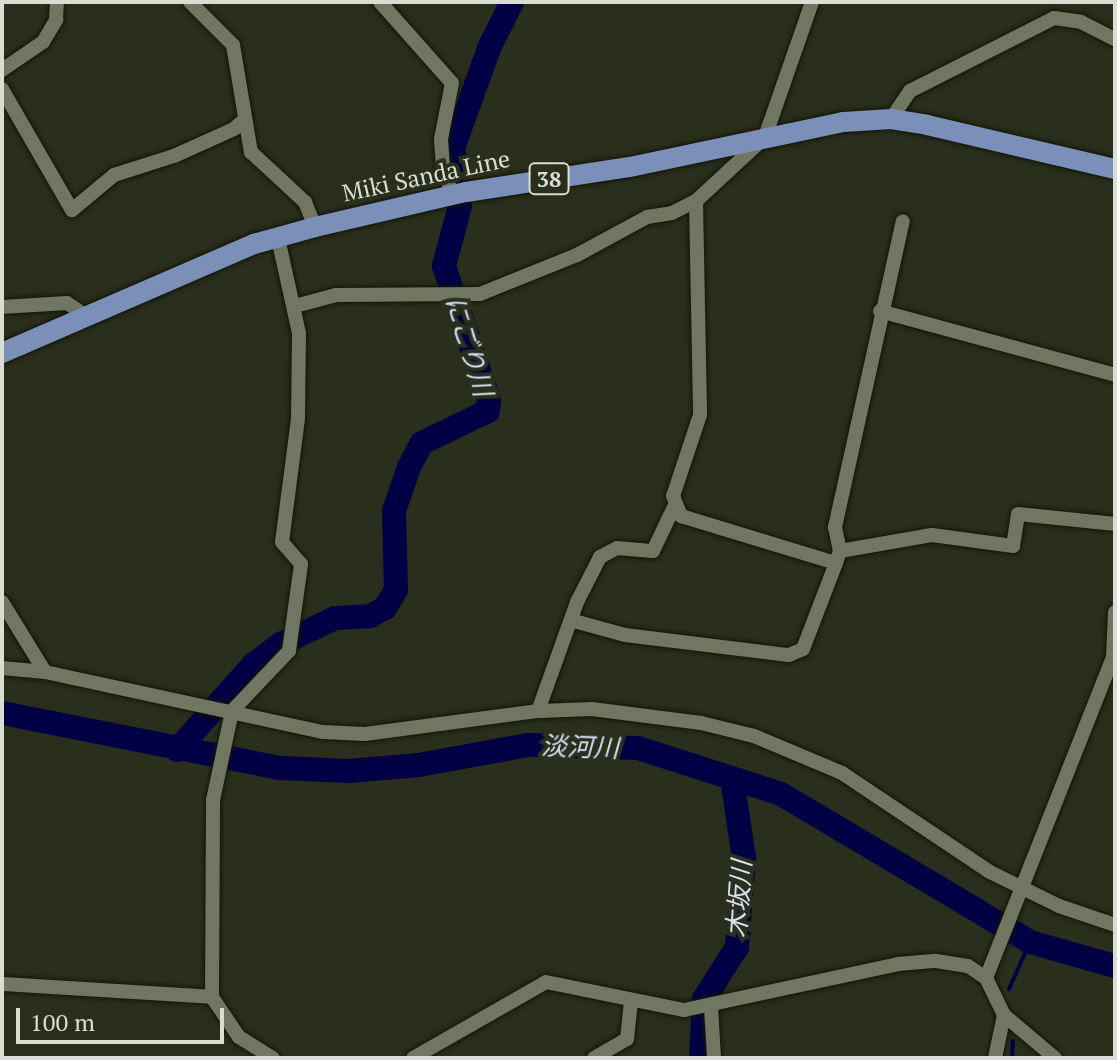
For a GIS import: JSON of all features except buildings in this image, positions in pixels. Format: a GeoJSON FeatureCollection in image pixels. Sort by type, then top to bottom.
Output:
{"type":"FeatureCollection","features":[{"type":"Feature","properties":{"kind":"main road","name":"Miki Sanda Line"},"geometry":{"type":"LineString","coordinates":[[2,353],[85,315],[278,238],[315,227],[453,195],[630,167],[765,137],[891,119],[1115,169]]}},
{"type":"Feature","properties":{"kind":"street"},"geometry":{"type":"LineString","coordinates":[[2,70],[43,42],[56,20],[57,2]]}},
{"type":"Feature","properties":{"kind":"street"},"geometry":{"type":"LineString","coordinates":[[190,2],[233,45],[245,119],[257,162],[305,202],[315,227]]}},
{"type":"Feature","properties":{"kind":"street"},"geometry":{"type":"LineString","coordinates":[[380,2],[452,83],[441,139],[443,171],[453,195]]}},
{"type":"Feature","properties":{"kind":"street"},"geometry":{"type":"LineString","coordinates":[[295,306],[336,295],[480,294],[577,255],[647,217],[672,213],[696,201],[765,137],[812,2]]}},
{"type":"Feature","properties":{"kind":"street"},"geometry":{"type":"LineString","coordinates":[[891,119],[910,91],[1054,18],[1081,22],[1115,39]]}},
{"type":"Feature","properties":{"kind":"street"},"geometry":{"type":"LineString","coordinates":[[2,89],[72,210],[114,175],[174,156],[234,129],[245,119]]}},
{"type":"Feature","properties":{"kind":"street"},"geometry":{"type":"LineString","coordinates":[[538,711],[574,621],[577,602],[600,557],[617,548],[653,551],[674,507],[700,415],[696,201]]}},
{"type":"Feature","properties":{"kind":"street"},"geometry":{"type":"LineString","coordinates":[[574,621],[625,635],[742,649],[759,656],[789,655],[803,649],[838,557],[835,527],[880,311],[903,221]]}},
{"type":"Feature","properties":{"kind":"street"},"geometry":{"type":"LineString","coordinates":[[273,1058],[239,1037],[212,997],[217,793],[232,711],[289,651],[301,564],[282,542],[298,418],[295,306],[278,238]]}},
{"type":"Feature","properties":{"kind":"street"},"geometry":{"type":"LineString","coordinates":[[2,307],[67,303],[85,315]]}},
{"type":"Feature","properties":{"kind":"street"},"geometry":{"type":"LineString","coordinates":[[880,311],[1115,375]]}},
{"type":"Feature","properties":{"kind":"street"},"geometry":{"type":"LineString","coordinates":[[674,507],[681,516],[838,557],[932,535],[1013,546],[1018,514],[1115,524]]}},
{"type":"Feature","properties":{"kind":"street"},"geometry":{"type":"LineString","coordinates":[[2,602],[45,672]]}},
{"type":"Feature","properties":{"kind":"street"},"geometry":{"type":"LineString","coordinates":[[1055,1058],[1004,1015],[988,974],[1113,658],[1115,612]]}},
{"type":"Feature","properties":{"kind":"street"},"geometry":{"type":"LineString","coordinates":[[2,668],[45,672],[323,732],[365,734],[538,711],[656,714],[754,736],[842,773],[1020,889],[1115,925]]}},
{"type":"Feature","properties":{"kind":"street"},"geometry":{"type":"LineString","coordinates":[[413,1058],[546,982],[693,1009],[898,964],[946,963],[968,966],[988,974]]}},
{"type":"Feature","properties":{"kind":"street"},"geometry":{"type":"LineString","coordinates":[[2,984],[212,997]]}},
{"type":"Feature","properties":{"kind":"street"},"geometry":{"type":"LineString","coordinates":[[594,1058],[627,1039],[631,1000]]}},
{"type":"Feature","properties":{"kind":"street"},"geometry":{"type":"LineString","coordinates":[[711,1007],[714,1058]]}},
{"type":"Feature","properties":{"kind":"street"},"geometry":{"type":"LineString","coordinates":[[995,1058],[1004,1015]]}},
{"type":"Feature","properties":{"kind":"waterway","name":"にごり川"},"geometry":{"type":"LineString","coordinates":[[459,176],[453,148],[490,46],[512,2]]}},
{"type":"Feature","properties":{"kind":"waterway","name":"にごり川"},"geometry":{"type":"LineString","coordinates":[[177,750],[254,664],[281,644],[335,618],[370,616],[385,608],[396,590],[394,511],[409,467],[422,443],[488,411],[489,400],[444,266],[460,206]]}},
{"type":"Feature","properties":{"kind":"waterway","name":"淡河川"},"geometry":{"type":"LineString","coordinates":[[2,713],[281,768],[349,771],[419,765],[528,745],[638,748],[781,794],[1030,942],[1115,966]]}},
{"type":"Feature","properties":{"kind":"waterway","name":"木坂川"},"geometry":{"type":"LineString","coordinates":[[701,1058],[704,999],[737,947],[744,858],[732,779]]}},
{"type":"Feature","properties":{"kind":"waterway"},"geometry":{"type":"LineString","coordinates":[[1009,989],[1030,942]]}},
{"type":"Feature","properties":{"kind":"waterway"},"geometry":{"type":"LineString","coordinates":[[1012,1058],[1013,1041]]}}]}
